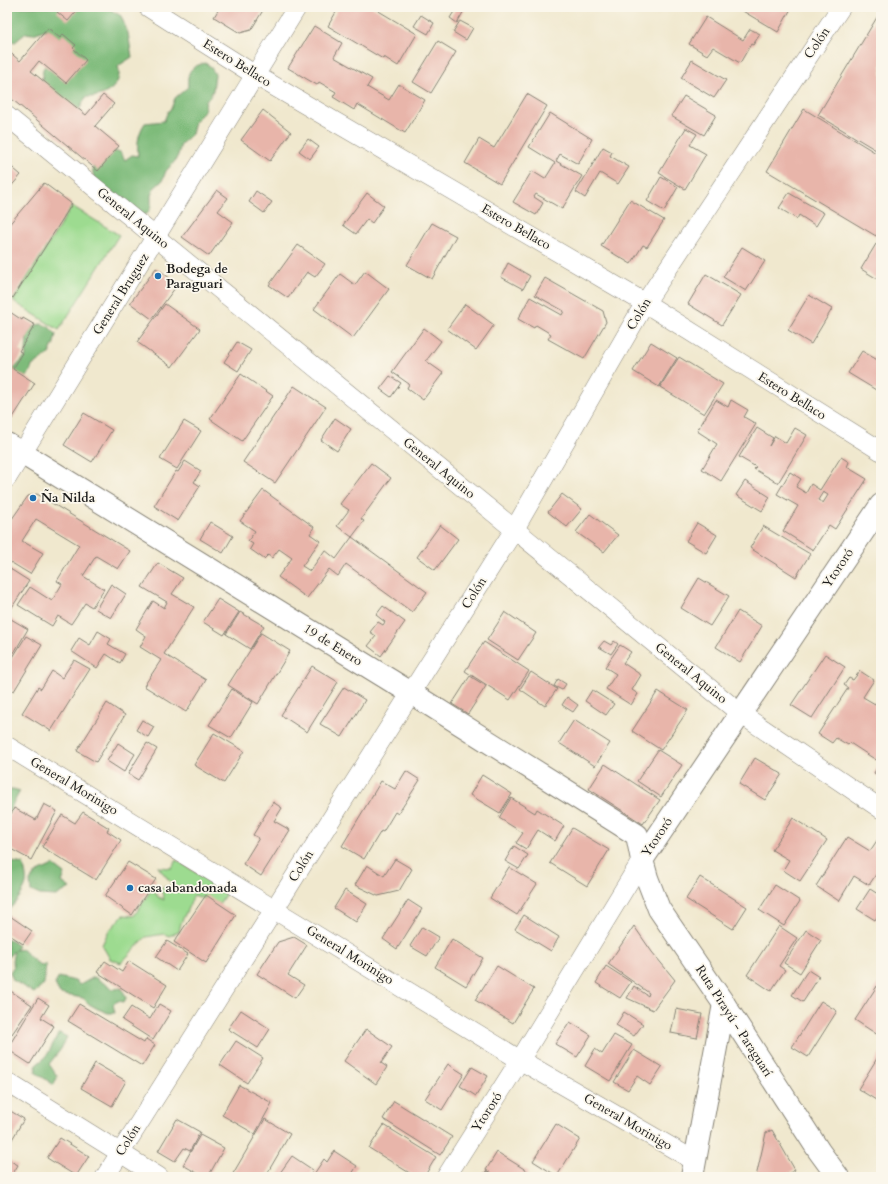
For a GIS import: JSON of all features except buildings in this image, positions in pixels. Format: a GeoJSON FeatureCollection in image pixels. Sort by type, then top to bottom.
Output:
{"type":"FeatureCollection","features":[{"type":"Feature","properties":{"kind":"main road","name":"19 de Enero"},"geometry":{"type":"LineString","coordinates":[[15,449],[411,693],[637,835],[642,860]]}},
{"type":"Feature","properties":{"kind":"main road","name":"Ytororó"},"geometry":{"type":"LineString","coordinates":[[642,860],[881,505]]}},
{"type":"Feature","properties":{"kind":"main road","name":"Ruta Pirayú - Paraguarí"},"geometry":{"type":"LineString","coordinates":[[642,860],[659,909],[724,1004],[814,1144],[838,1177]]}},
{"type":"Feature","properties":{"kind":"main road"},"geometry":{"type":"LineString","coordinates":[[694,1169],[724,1004]]}},
{"type":"Feature","properties":{"kind":"street","name":"Estero Bellaco"},"geometry":{"type":"LineString","coordinates":[[148,7],[255,75],[644,303],[881,451]]}},
{"type":"Feature","properties":{"kind":"street","name":"General Bruguez"},"geometry":{"type":"LineString","coordinates":[[7,478],[15,449],[156,237],[297,7]]}},
{"type":"Feature","properties":{"kind":"street","name":"Colón"},"geometry":{"type":"LineString","coordinates":[[104,1177],[514,530],[644,303],[841,7]]}},
{"type":"Feature","properties":{"kind":"street","name":"General Aquino"},"geometry":{"type":"LineString","coordinates":[[7,116],[741,714],[881,809]]}},
{"type":"Feature","properties":{"kind":"street","name":"General Morinigo"},"geometry":{"type":"LineString","coordinates":[[7,746],[520,1060],[694,1169]]}},
{"type":"Feature","properties":{"kind":"street","name":"Ytororó"},"geometry":{"type":"LineString","coordinates":[[446,1177],[520,1060],[642,860]]}},
{"type":"Feature","properties":{"kind":"street"},"geometry":{"type":"LineString","coordinates":[[7,1082],[159,1177]]}},
{"type":"Feature","properties":{"kind":"green space"},"geometry":{"type":"Polygon","coordinates":[[[7,7],[106,7],[121,16],[128,33],[132,57],[118,66],[118,79],[111,89],[106,93],[93,97],[86,97],[79,110],[42,87],[43,69],[50,59],[47,29],[33,34],[26,33],[15,42],[7,41],[7,7]]]}},
{"type":"Feature","properties":{"kind":"green space"},"geometry":{"type":"Polygon","coordinates":[[[205,63],[210,66],[215,74],[213,90],[210,97],[206,100],[204,112],[195,121],[192,134],[181,144],[175,161],[166,171],[162,181],[154,188],[151,195],[151,207],[147,214],[142,215],[94,180],[94,164],[109,153],[117,151],[120,152],[125,160],[132,155],[138,156],[138,139],[145,123],[164,121],[175,98],[188,87],[190,70],[205,63]]]}},
{"type":"Feature","properties":{"kind":"green space"},"geometry":{"type":"Polygon","coordinates":[[[72,206],[119,235],[59,330],[13,301],[72,206]]]}},
{"type":"Feature","properties":{"kind":"green space"},"geometry":{"type":"Polygon","coordinates":[[[42,324],[49,327],[56,334],[54,343],[49,354],[32,366],[31,371],[24,383],[13,375],[15,368],[26,356],[27,334],[36,325],[42,324]]]}},
{"type":"Feature","properties":{"kind":"green space"},"geometry":{"type":"Polygon","coordinates":[[[13,789],[20,791],[7,815],[7,792],[13,789]]]}},
{"type":"Feature","properties":{"kind":"green space"},"geometry":{"type":"Polygon","coordinates":[[[176,860],[227,892],[219,904],[194,895],[181,923],[179,932],[169,936],[164,934],[146,937],[121,963],[110,959],[102,945],[108,932],[123,915],[134,916],[153,887],[158,897],[164,900],[161,888],[173,885],[158,867],[172,868],[176,860]]]}},
{"type":"Feature","properties":{"kind":"green space"},"geometry":{"type":"Polygon","coordinates":[[[7,861],[23,864],[26,874],[26,884],[21,895],[13,906],[7,911],[7,861]]]}},
{"type":"Feature","properties":{"kind":"green space"},"geometry":{"type":"Polygon","coordinates":[[[53,865],[65,874],[62,882],[70,888],[56,896],[40,895],[31,891],[30,881],[36,873],[53,865]]]}},
{"type":"Feature","properties":{"kind":"green space"},"geometry":{"type":"Polygon","coordinates":[[[7,938],[18,946],[15,950],[24,949],[29,956],[41,966],[46,964],[44,984],[34,993],[13,980],[10,972],[14,966],[12,961],[14,951],[8,957],[7,956],[7,938]]]}},
{"type":"Feature","properties":{"kind":"green space"},"geometry":{"type":"Polygon","coordinates":[[[59,977],[75,981],[80,985],[94,977],[113,989],[122,988],[126,998],[124,1002],[118,1001],[113,1004],[115,1013],[108,1013],[89,1004],[83,998],[60,994],[55,984],[59,977]]]}},
{"type":"Feature","properties":{"kind":"green space"},"geometry":{"type":"Polygon","coordinates":[[[59,1033],[67,1037],[61,1049],[49,1064],[57,1076],[54,1085],[35,1072],[37,1064],[46,1057],[59,1033]]]}},
{"type":"Feature","properties":{"kind":"place","name":"Bodega de Paraguari"},"geometry":{"type":"Point","coordinates":[158,276]}},
{"type":"Feature","properties":{"kind":"place","name":"Ña Nilda"},"geometry":{"type":"Point","coordinates":[33,498]}},
{"type":"Feature","properties":{"kind":"place","name":"casa abandonada"},"geometry":{"type":"Point","coordinates":[130,888]}}]}
